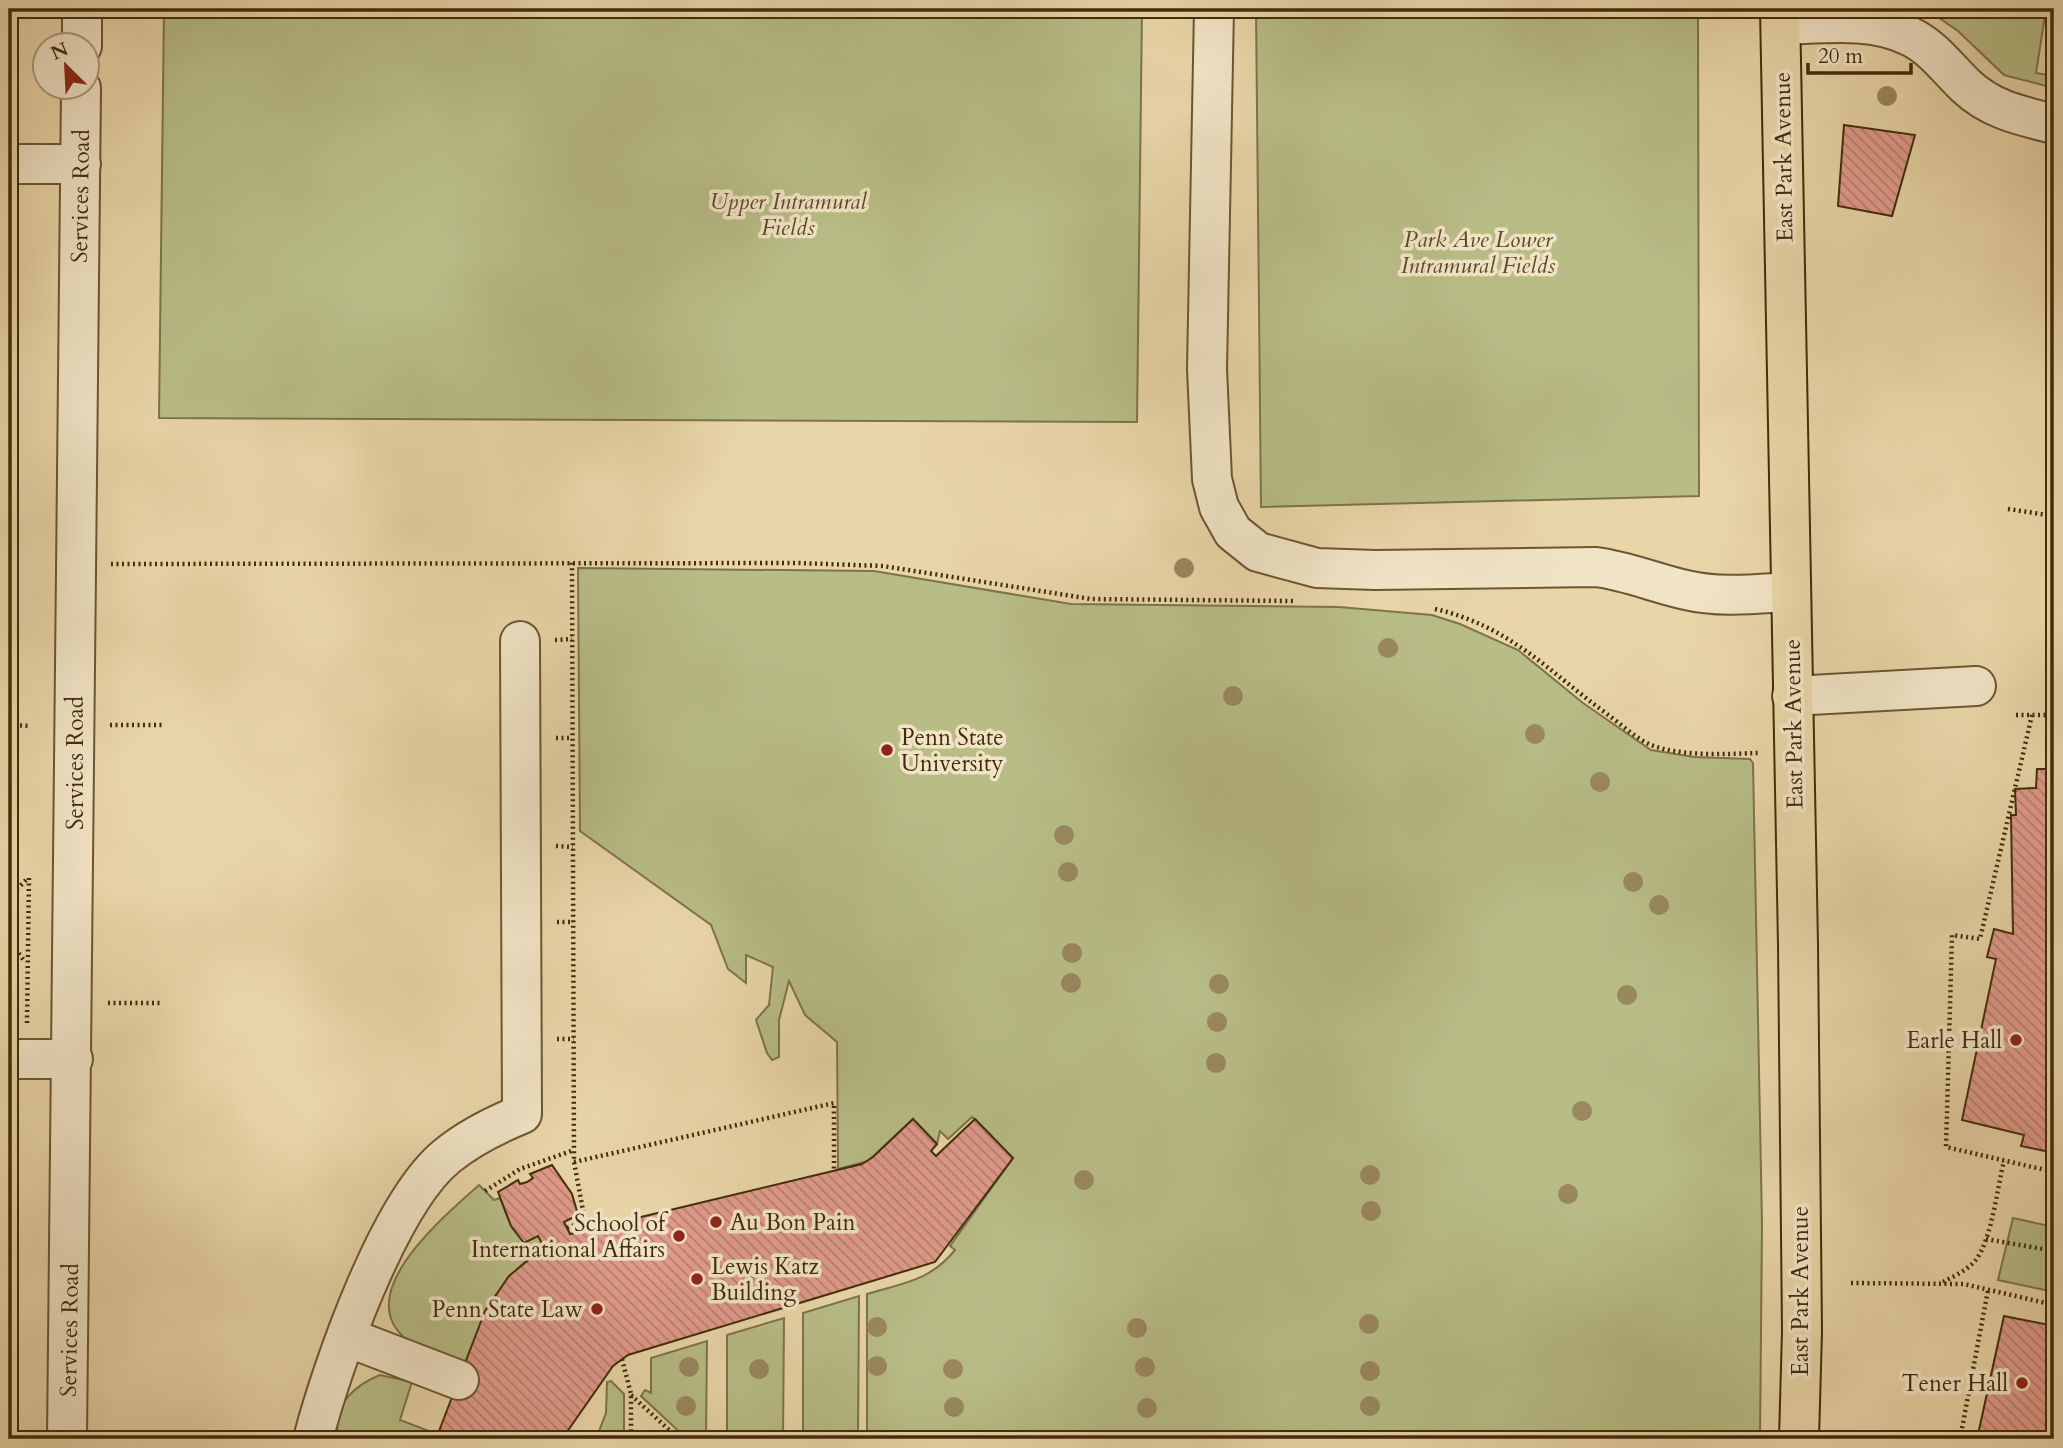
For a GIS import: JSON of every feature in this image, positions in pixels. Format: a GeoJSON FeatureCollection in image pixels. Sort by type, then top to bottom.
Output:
{"type":"FeatureCollection","features":[{"type":"Feature","properties":{"kind":"main road","name":"East Park Avenue"},"geometry":{"type":"LineString","coordinates":[[1780,17],[1802,1331],[1799,1439]]}},
{"type":"Feature","properties":{"kind":"street"},"geometry":{"type":"LineString","coordinates":[[82,9],[82,32]]}},
{"type":"Feature","properties":{"kind":"street"},"geometry":{"type":"LineString","coordinates":[[1214,9],[1208,369],[1212,479],[1219,508],[1233,532],[1258,552],[1317,568],[1375,570],[1596,567],[1627,571],[1687,591],[1718,595],[1789,592]]}},
{"type":"Feature","properties":{"kind":"street"},"geometry":{"type":"LineString","coordinates":[[1780,17],[1865,24],[1910,36],[1937,54],[1966,86],[1985,101],[2005,112],[2054,124]]}},
{"type":"Feature","properties":{"kind":"street","name":"Services Road"},"geometry":{"type":"LineString","coordinates":[[67,1439],[82,102]]}},
{"type":"Feature","properties":{"kind":"street"},"geometry":{"type":"LineString","coordinates":[[9,164],[81,164]]}},
{"type":"Feature","properties":{"kind":"street"},"geometry":{"type":"LineString","coordinates":[[313,1439],[347,1336],[370,1278],[419,1188],[445,1157],[476,1135],[522,1114],[520,641]]}},
{"type":"Feature","properties":{"kind":"street"},"geometry":{"type":"LineString","coordinates":[[1792,696],[1976,686]]}},
{"type":"Feature","properties":{"kind":"street"},"geometry":{"type":"LineString","coordinates":[[18,1059],[73,1059]]}},
{"type":"Feature","properties":{"kind":"street"},"geometry":{"type":"LineString","coordinates":[[347,1336],[459,1380]]}},
{"type":"Feature","properties":{"kind":"path"},"geometry":{"type":"LineString","coordinates":[[2008,509],[2054,516]]}},
{"type":"Feature","properties":{"kind":"path"},"geometry":{"type":"LineString","coordinates":[[567,1228],[585,1221],[574,1162],[572,562]]}},
{"type":"Feature","properties":{"kind":"path"},"geometry":{"type":"LineString","coordinates":[[99,564],[572,562],[883,566],[1091,599],[1299,601]]}},
{"type":"Feature","properties":{"kind":"path"},"geometry":{"type":"LineString","coordinates":[[1427,608],[1463,617],[1518,643],[1578,692],[1652,745],[1694,752],[1759,753]]}},
{"type":"Feature","properties":{"kind":"path"},"geometry":{"type":"LineString","coordinates":[[2016,715],[2054,715]]}},
{"type":"Feature","properties":{"kind":"path"},"geometry":{"type":"LineString","coordinates":[[2032,715],[1980,939],[1952,935],[1946,1147],[2054,1172]]}},
{"type":"Feature","properties":{"kind":"path"},"geometry":{"type":"LineString","coordinates":[[9,725],[30,726]]}},
{"type":"Feature","properties":{"kind":"path"},"geometry":{"type":"LineString","coordinates":[[111,725],[163,725]]}},
{"type":"Feature","properties":{"kind":"path"},"geometry":{"type":"LineString","coordinates":[[9,897],[29,877],[26,962],[18,1059]]}},
{"type":"Feature","properties":{"kind":"path"},"geometry":{"type":"LineString","coordinates":[[9,940],[26,962]]}},
{"type":"Feature","properties":{"kind":"path"},"geometry":{"type":"LineString","coordinates":[[102,1003],[163,1003]]}},
{"type":"Feature","properties":{"kind":"path"},"geometry":{"type":"LineString","coordinates":[[574,1162],[834,1103],[834,1170]]}},
{"type":"Feature","properties":{"kind":"path"},"geometry":{"type":"LineString","coordinates":[[485,1191],[520,1169],[574,1150]]}},
{"type":"Feature","properties":{"kind":"path"},"geometry":{"type":"LineString","coordinates":[[1942,1282],[1964,1271],[1976,1260],[1986,1239],[2004,1161]]}},
{"type":"Feature","properties":{"kind":"path"},"geometry":{"type":"LineString","coordinates":[[1986,1239],[2054,1251]]}},
{"type":"Feature","properties":{"kind":"path"},"geometry":{"type":"LineString","coordinates":[[1851,1283],[1942,1282],[2054,1304]]}},
{"type":"Feature","properties":{"kind":"path"},"geometry":{"type":"LineString","coordinates":[[1960,1439],[1988,1290]]}},
{"type":"Feature","properties":{"kind":"path"},"geometry":{"type":"LineString","coordinates":[[622,1359],[631,1394],[631,1439]]}},
{"type":"Feature","properties":{"kind":"path"},"geometry":{"type":"LineString","coordinates":[[631,1394],[679,1439]]}},
{"type":"Feature","properties":{"kind":"green space","name":"Upper Intramural Fields"},"geometry":{"type":"Polygon","coordinates":[[[164,9],[1142,9],[1137,422],[159,418],[164,9]]]}},
{"type":"Feature","properties":{"kind":"green space","name":"Park Ave Lower Intramural Fields"},"geometry":{"type":"Polygon","coordinates":[[[1256,9],[1698,9],[1699,496],[1261,507],[1256,9]]]}},
{"type":"Feature","properties":{"kind":"green space"},"geometry":{"type":"Polygon","coordinates":[[[1926,9],[2046,9],[2036,73],[2054,76],[2054,88],[2004,75],[1958,31],[1926,9]]]}},
{"type":"Feature","properties":{"kind":"green space"},"geometry":{"type":"Polygon","coordinates":[[[578,568],[874,571],[1071,604],[1339,607],[1432,615],[1460,624],[1518,650],[1583,703],[1651,750],[1694,757],[1750,759],[1753,763],[1762,1224],[1760,1439],[867,1439],[867,1294],[915,1280],[946,1260],[955,1250],[950,1246],[1013,1158],[972,1117],[948,1139],[940,1131],[937,1144],[913,1119],[868,1161],[838,1169],[837,1042],[805,1015],[789,981],[779,1020],[779,1057],[772,1060],[756,1020],[769,1005],[773,967],[746,955],[746,983],[728,969],[711,925],[580,831],[578,568]]]}},
{"type":"Feature","properties":{"kind":"green space"},"geometry":{"type":"Polygon","coordinates":[[[479,1185],[494,1200],[500,1198],[511,1226],[524,1242],[538,1236],[544,1247],[529,1258],[504,1284],[486,1314],[465,1364],[426,1351],[406,1339],[392,1320],[389,1300],[396,1278],[409,1256],[446,1215],[479,1185]]]}},
{"type":"Feature","properties":{"kind":"green space"},"geometry":{"type":"Polygon","coordinates":[[[2013,1218],[2054,1227],[2054,1292],[1998,1280],[2013,1218]]]}},
{"type":"Feature","properties":{"kind":"green space"},"geometry":{"type":"Polygon","coordinates":[[[859,1296],[858,1439],[803,1439],[803,1313],[859,1296]]]}},
{"type":"Feature","properties":{"kind":"green space"},"geometry":{"type":"Polygon","coordinates":[[[784,1318],[783,1439],[727,1439],[727,1335],[784,1318]]]}},
{"type":"Feature","properties":{"kind":"green space"},"geometry":{"type":"Polygon","coordinates":[[[707,1341],[706,1439],[687,1439],[641,1396],[645,1390],[651,1393],[651,1358],[707,1341]]]}},
{"type":"Feature","properties":{"kind":"green space"},"geometry":{"type":"Polygon","coordinates":[[[380,1375],[412,1382],[400,1420],[429,1431],[426,1439],[345,1439],[338,1433],[339,1413],[348,1396],[380,1375]]]}},
{"type":"Feature","properties":{"kind":"green space"},"geometry":{"type":"Polygon","coordinates":[[[611,1381],[624,1394],[624,1439],[596,1439],[606,1413],[607,1382],[611,1381]]]}},
{"type":"Feature","properties":{"kind":"building"},"geometry":{"type":"Polygon","coordinates":[[[1844,125],[1915,135],[1892,216],[1838,206],[1844,125]]]}},
{"type":"Feature","properties":{"kind":"building","name":"Earle Hall"},"geometry":{"type":"Polygon","coordinates":[[[2037,769],[2054,769],[2054,1153],[2021,1146],[2024,1135],[1962,1120],[1996,959],[1987,957],[1994,929],[2013,934],[2011,815],[2016,815],[2015,789],[2036,788],[2037,769]]]}},
{"type":"Feature","properties":{"kind":"building","name":"Lewis Katz Building"},"geometry":{"type":"Polygon","coordinates":[[[913,1119],[937,1144],[931,1151],[936,1156],[975,1119],[1013,1158],[935,1262],[628,1355],[613,1366],[562,1439],[436,1439],[485,1311],[509,1276],[544,1247],[538,1236],[524,1243],[511,1226],[498,1192],[518,1180],[520,1184],[527,1182],[533,1178],[530,1174],[552,1165],[572,1194],[578,1215],[564,1222],[570,1234],[862,1164],[913,1119]]]}},
{"type":"Feature","properties":{"kind":"building","name":"Tener Hall"},"geometry":{"type":"Polygon","coordinates":[[[2004,1316],[2054,1326],[2054,1439],[1977,1439],[2004,1316]]]}},
{"type":"Feature","properties":{"kind":"place","name":"Penn State University"},"geometry":{"type":"Point","coordinates":[887,750]}},
{"type":"Feature","properties":{"kind":"place","name":"Earle Hall"},"geometry":{"type":"Point","coordinates":[2016,1040]}},
{"type":"Feature","properties":{"kind":"place","name":"Au Bon Pain"},"geometry":{"type":"Point","coordinates":[716,1222]}},
{"type":"Feature","properties":{"kind":"place","name":"School of International Affairs"},"geometry":{"type":"Point","coordinates":[679,1236]}},
{"type":"Feature","properties":{"kind":"place","name":"Lewis Katz Building"},"geometry":{"type":"Point","coordinates":[697,1279]}},
{"type":"Feature","properties":{"kind":"place","name":"Penn State Law"},"geometry":{"type":"Point","coordinates":[597,1309]}},
{"type":"Feature","properties":{"kind":"place","name":"Tener Hall"},"geometry":{"type":"Point","coordinates":[2022,1383]}}]}
